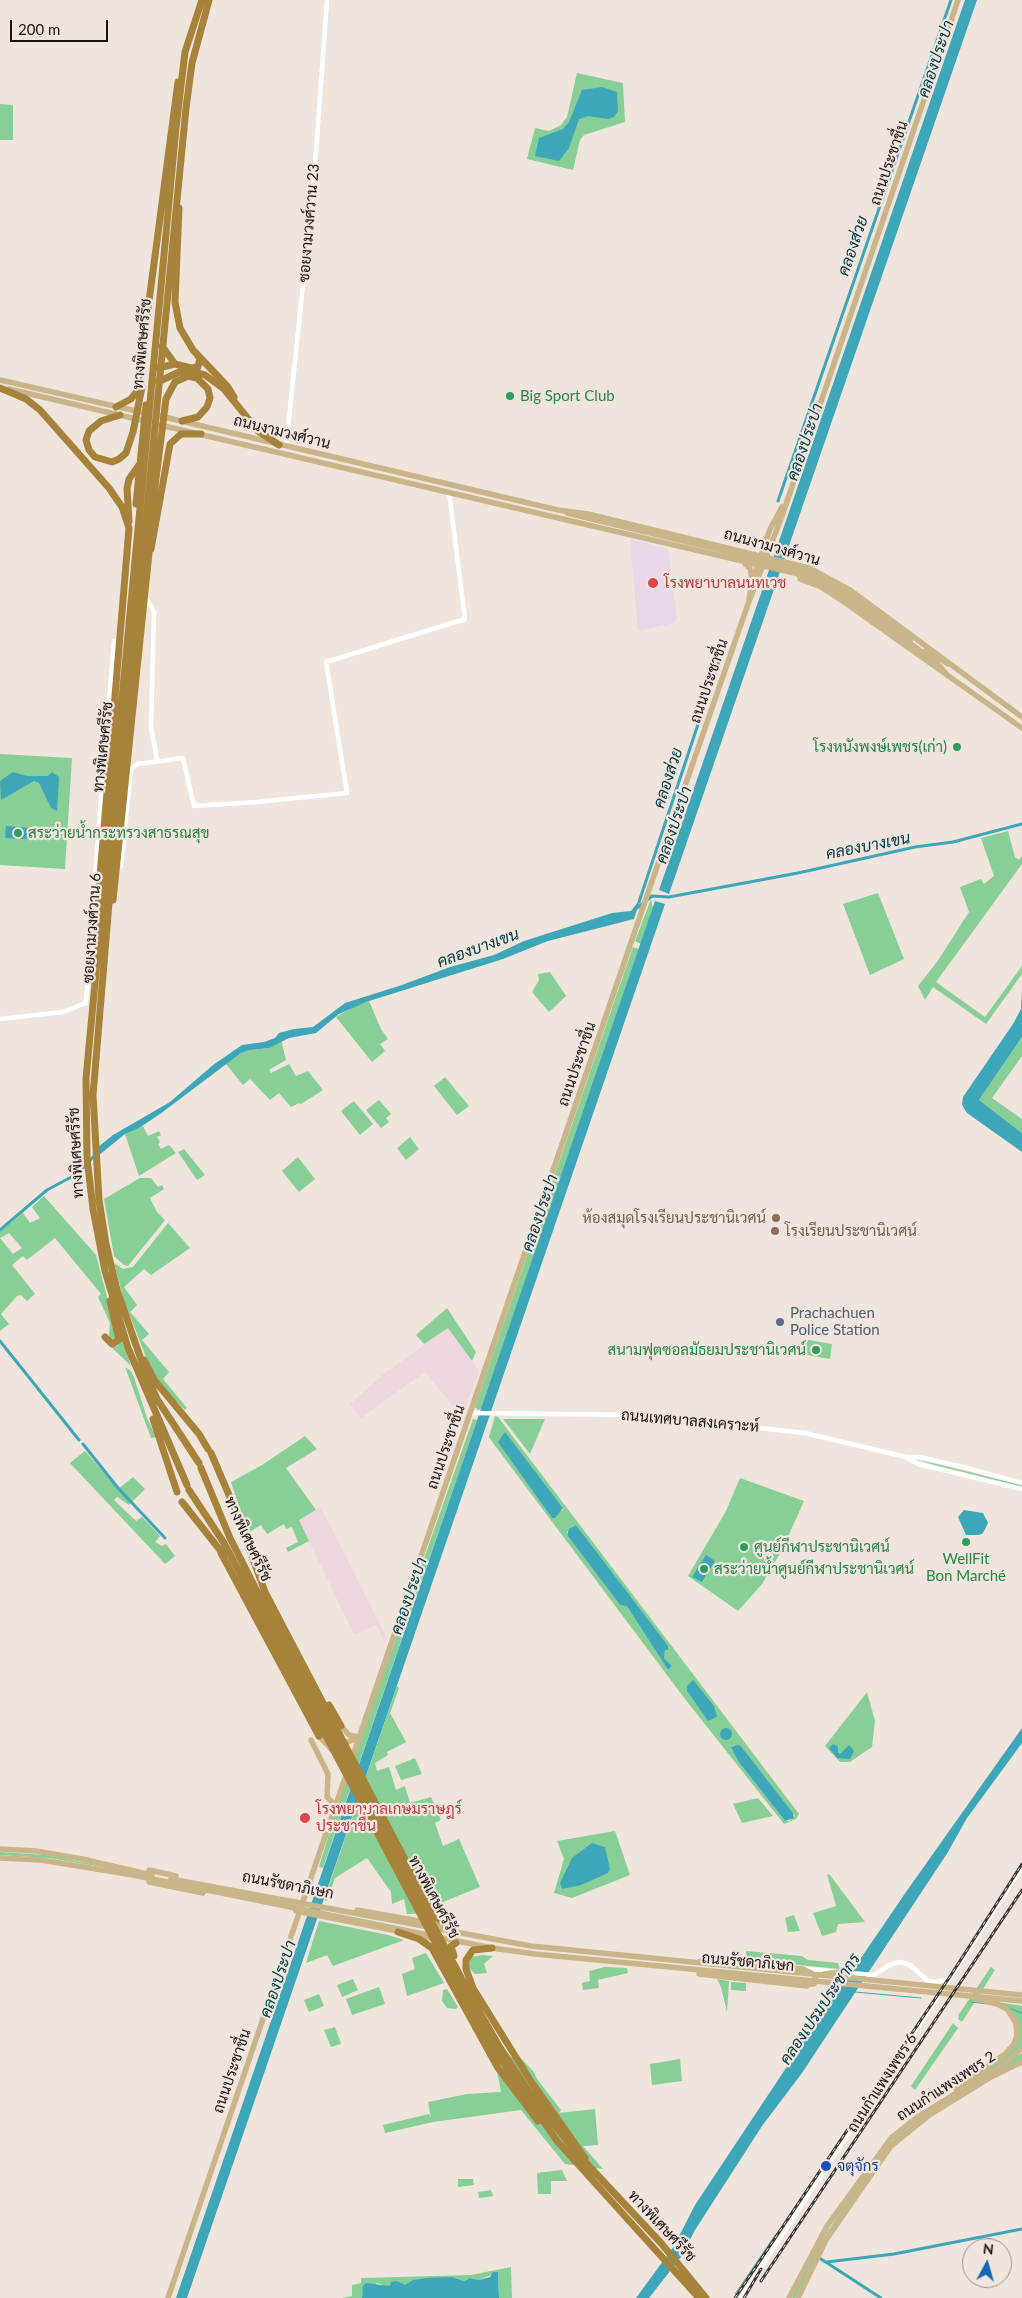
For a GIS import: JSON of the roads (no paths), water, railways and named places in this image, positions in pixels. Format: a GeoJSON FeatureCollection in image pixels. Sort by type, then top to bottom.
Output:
{"type":"FeatureCollection","features":[{"type":"Feature","properties":{"kind":"highway","name":"ทางพิเศษศรีรัช"},"geometry":{"type":"LineString","coordinates":[[202,0],[185,52],[137,532],[103,928],[93,1069],[93,1120],[99,1200],[113,1292],[140,1378],[188,1487],[262,1607],[484,2020],[525,2086],[556,2127],[599,2178],[667,2250],[706,2298]]}},
{"type":"Feature","properties":{"kind":"highway","name":"ทางพิเศษศรีรัช"},"geometry":{"type":"LineString","coordinates":[[103,928],[192,63],[209,0]]}},
{"type":"Feature","properties":{"kind":"highway"},"geometry":{"type":"LineString","coordinates":[[116,407],[131,399],[137,391],[151,296],[175,93],[185,52]]}},
{"type":"Feature","properties":{"kind":"highway"},"geometry":{"type":"LineString","coordinates":[[156,368],[175,364],[192,368],[198,367],[200,358],[180,328],[176,302],[180,219],[178,192]]}},
{"type":"Feature","properties":{"kind":"highway"},"geometry":{"type":"LineString","coordinates":[[152,283],[161,286],[164,280]]}},
{"type":"Feature","properties":{"kind":"highway"},"geometry":{"type":"LineString","coordinates":[[120,415],[95,424],[89,431],[86,440],[89,450],[95,457],[104,461],[119,459],[126,453],[133,432],[142,386],[151,315],[151,296],[155,288],[162,288]]}},
{"type":"Feature","properties":{"kind":"highway"},"geometry":{"type":"LineString","coordinates":[[158,342],[175,364]]}},
{"type":"Feature","properties":{"kind":"highway"},"geometry":{"type":"LineString","coordinates":[[193,350],[228,387],[248,421]]}},
{"type":"Feature","properties":{"kind":"highway"},"geometry":{"type":"LineString","coordinates":[[137,532],[137,478],[148,398],[154,385],[167,376],[192,371],[215,380],[248,421],[262,435],[283,446]]}},
{"type":"Feature","properties":{"kind":"highway"},"geometry":{"type":"LineString","coordinates":[[103,928],[117,876],[152,518],[166,399],[169,390],[175,382],[188,376],[204,383],[210,398],[207,407],[198,417],[182,421]]}},
{"type":"Feature","properties":{"kind":"highway"},"geometry":{"type":"LineString","coordinates":[[0,388],[26,399],[40,410],[109,488],[122,508],[129,528]]}},
{"type":"Feature","properties":{"kind":"highway"},"geometry":{"type":"LineString","coordinates":[[103,928],[98,882],[115,700],[117,641],[129,528],[127,489],[133,470],[156,450],[157,432],[153,423]]}},
{"type":"Feature","properties":{"kind":"highway"},"geometry":{"type":"LineString","coordinates":[[150,553],[154,542],[170,444],[181,434],[201,434]]}},
{"type":"Feature","properties":{"kind":"highway"},"geometry":{"type":"LineString","coordinates":[[115,700],[124,708],[134,702]]}},
{"type":"Feature","properties":{"kind":"highway","name":"ทางพิเศษศรีรัช"},"geometry":{"type":"LineString","coordinates":[[113,1292],[157,1399],[200,1466],[230,1538],[262,1607],[473,2012],[514,2080],[557,2141],[700,2298]]}},
{"type":"Feature","properties":{"kind":"highway"},"geometry":{"type":"LineString","coordinates":[[105,1337],[112,1344],[119,1340],[111,1310],[113,1292]]}},
{"type":"Feature","properties":{"kind":"highway"},"geometry":{"type":"LineString","coordinates":[[133,1340],[155,1381],[199,1434],[209,1451],[235,1509],[265,1592],[436,1917],[450,1927]]}},
{"type":"Feature","properties":{"kind":"highway"},"geometry":{"type":"LineString","coordinates":[[140,1378],[177,1492]]}},
{"type":"Feature","properties":{"kind":"highway"},"geometry":{"type":"LineString","coordinates":[[182,1502],[222,1553],[238,1570]]}},
{"type":"Feature","properties":{"kind":"highway"},"geometry":{"type":"LineString","coordinates":[[222,1553],[319,1736]]}},
{"type":"Feature","properties":{"kind":"highway"},"geometry":{"type":"LineString","coordinates":[[298,1653],[307,1665],[343,1728]]}},
{"type":"Feature","properties":{"kind":"highway"},"geometry":{"type":"LineString","coordinates":[[401,1927],[427,1943],[498,2068],[532,2114],[557,2141]]}},
{"type":"Feature","properties":{"kind":"highway"},"geometry":{"type":"LineString","coordinates":[[456,1943],[451,1945],[451,1948],[505,2041],[599,2178]]}},
{"type":"Feature","properties":{"kind":"highway"},"geometry":{"type":"LineString","coordinates":[[473,1988],[466,1969],[466,1960],[473,1950],[492,1948]]}},
{"type":"Feature","properties":{"kind":"main road","name":"ถนนประชาชื่น"},"geometry":{"type":"LineString","coordinates":[[168,2298],[302,1900],[650,887],[748,604],[763,569],[958,0]]}},
{"type":"Feature","properties":{"kind":"main road","name":"ถนนงามวงศ์วาน"},"geometry":{"type":"LineString","coordinates":[[0,380],[558,510],[588,514],[784,561],[824,575],[857,595],[946,659],[954,667]]}},
{"type":"Feature","properties":{"kind":"main road","name":"ถนนงามวงศ์วาน"},"geometry":{"type":"LineString","coordinates":[[0,388],[449,492],[554,517],[579,526],[782,574],[821,587],[1022,728]]}},
{"type":"Feature","properties":{"kind":"main road","name":"ถนนงามวงศ์วาน"},"geometry":{"type":"LineString","coordinates":[[558,510],[583,520]]}},
{"type":"Feature","properties":{"kind":"main road","name":"ถนนงามวงศ์วาน"},"geometry":{"type":"LineString","coordinates":[[554,517],[583,520],[754,562],[809,578],[849,599],[921,649],[954,667],[1022,717]]}},
{"type":"Feature","properties":{"kind":"main road"},"geometry":{"type":"LineString","coordinates":[[687,551],[692,545],[690,538]]}},
{"type":"Feature","properties":{"kind":"main road"},"geometry":{"type":"LineString","coordinates":[[745,564],[752,572],[752,582]]}},
{"type":"Feature","properties":{"kind":"main road","name":"ถนนประชาชื่น"},"geometry":{"type":"LineString","coordinates":[[748,604],[752,582],[763,569]]}},
{"type":"Feature","properties":{"kind":"main road"},"geometry":{"type":"LineString","coordinates":[[821,587],[817,580],[819,576],[824,575]]}},
{"type":"Feature","properties":{"kind":"main road","name":"ถนนงามวงศ์วาน"},"geometry":{"type":"LineString","coordinates":[[921,649],[948,676]]}},
{"type":"Feature","properties":{"kind":"main road"},"geometry":{"type":"LineString","coordinates":[[343,1728],[343,1744]]}},
{"type":"Feature","properties":{"kind":"main road"},"geometry":{"type":"LineString","coordinates":[[311,1740],[343,1728],[359,1737]]}},
{"type":"Feature","properties":{"kind":"main road"},"geometry":{"type":"LineString","coordinates":[[319,1736],[328,1748],[348,1767]]}},
{"type":"Feature","properties":{"kind":"main road"},"geometry":{"type":"LineString","coordinates":[[317,1752],[320,1747],[328,1748],[359,1737]]}},
{"type":"Feature","properties":{"kind":"main road"},"geometry":{"type":"LineString","coordinates":[[311,1740],[328,1748]]}},
{"type":"Feature","properties":{"kind":"main road"},"geometry":{"type":"LineString","coordinates":[[311,1740],[328,1774],[327,1798],[335,1805]]}},
{"type":"Feature","properties":{"kind":"main road","name":"ถนนรัชดาภิเษก"},"geometry":{"type":"LineString","coordinates":[[0,1849],[36,1851],[86,1860],[450,1927],[484,1938]]}},
{"type":"Feature","properties":{"kind":"main road","name":"ถนนรัชดาภิเษก"},"geometry":{"type":"LineString","coordinates":[[0,1858],[41,1860],[107,1872],[174,1881]]}},
{"type":"Feature","properties":{"kind":"main road","name":"ถนนรัชดาภิเษก"},"geometry":{"type":"LineString","coordinates":[[86,1860],[174,1881],[401,1927],[492,1948],[683,1969],[765,1973],[1022,1994]]}},
{"type":"Feature","properties":{"kind":"main road","name":"ถนนรัชดาภิเษก"},"geometry":{"type":"LineString","coordinates":[[107,1872],[136,1880],[342,1920],[550,1948],[950,1992],[1022,2002]]}},
{"type":"Feature","properties":{"kind":"main road"},"geometry":{"type":"LineString","coordinates":[[249,1901],[255,1899],[252,1891]]}},
{"type":"Feature","properties":{"kind":"main road"},"geometry":{"type":"LineString","coordinates":[[342,1920],[337,1914],[338,1910],[343,1908]]}},
{"type":"Feature","properties":{"kind":"main road","name":"ถนนรัชดาภิเษก"},"geometry":{"type":"LineString","coordinates":[[401,1927],[456,1943],[473,1943]]}},
{"type":"Feature","properties":{"kind":"main road"},"geometry":{"type":"LineString","coordinates":[[668,1961],[732,1962],[803,1968],[813,1974],[816,1980],[814,1984],[805,1985]]}},
{"type":"Feature","properties":{"kind":"main road"},"geometry":{"type":"LineString","coordinates":[[683,1969],[712,1976],[814,1986],[823,1974],[839,1972]]}},
{"type":"Feature","properties":{"kind":"main road"},"geometry":{"type":"LineString","coordinates":[[948,2098],[963,2084],[1006,2054],[1014,2044],[1017,2032],[1016,2023],[1009,2012],[997,2004],[950,1992]]}},
{"type":"Feature","properties":{"kind":"main road","name":"ถนนกำแพงเพชร 2"},"geometry":{"type":"LineString","coordinates":[[789,2298],[824,2232],[877,2155],[899,2131],[948,2098],[1008,2062],[1022,2048]]}},
{"type":"Feature","properties":{"kind":"main road","name":"ถนนกำแพงเพชร 2"},"geometry":{"type":"LineString","coordinates":[[798,2298],[829,2235],[891,2146],[928,2116],[991,2077],[1022,2062]]}},
{"type":"Feature","properties":{"kind":"street","name":"ซอยงามวงศ์วาน 23"},"geometry":{"type":"LineString","coordinates":[[283,446],[314,179],[327,0]]}},
{"type":"Feature","properties":{"kind":"street"},"geometry":{"type":"LineString","coordinates":[[145,596],[154,612],[152,727],[157,760],[183,758],[194,806],[347,793],[326,662],[465,619],[449,492]]}},
{"type":"Feature","properties":{"kind":"street"},"geometry":{"type":"LineString","coordinates":[[142,632],[145,630],[153,633]]}},
{"type":"Feature","properties":{"kind":"street"},"geometry":{"type":"LineString","coordinates":[[96,863],[117,641]]}},
{"type":"Feature","properties":{"kind":"street","name":"ซอยงามวงศ์วาน 6"},"geometry":{"type":"LineString","coordinates":[[0,1019],[63,1012],[86,1003],[96,863],[121,866],[132,768],[138,764],[157,760]]}},
{"type":"Feature","properties":{"kind":"street","name":"ถนนเทศบาลสงเคราะห์"},"geometry":{"type":"LineString","coordinates":[[471,1412],[638,1415],[805,1433],[906,1457],[919,1457],[963,1467],[1022,1483]]}},
{"type":"Feature","properties":{"kind":"street","name":"ถนนเทศบาลสงเคราะห์"},"geometry":{"type":"LineString","coordinates":[[906,1457],[918,1464],[1022,1489]]}},
{"type":"Feature","properties":{"kind":"street","name":"ถนนกำแพงเพชร 6"},"geometry":{"type":"LineString","coordinates":[[741,2298],[1022,1868]]}},
{"type":"Feature","properties":{"kind":"street"},"geometry":{"type":"LineString","coordinates":[[803,1968],[869,1975],[879,1974],[892,1964],[901,1962],[910,1965],[927,1980],[934,1982],[949,1980]]}},
{"type":"Feature","properties":{"kind":"water"},"geometry":{"type":"Polygon","coordinates":[[[965,0],[977,0],[669,894],[659,890],[965,0]]]}},
{"type":"Feature","properties":{"kind":"water"},"geometry":{"type":"Polygon","coordinates":[[[602,87],[617,92],[618,111],[614,117],[608,119],[588,116],[579,119],[569,148],[559,161],[535,156],[539,138],[563,129],[569,122],[582,90],[602,87]]]}},
{"type":"Feature","properties":{"kind":"water"},"geometry":{"type":"Polygon","coordinates":[[[13,772],[27,776],[48,776],[52,772],[59,777],[57,811],[51,808],[39,783],[34,781],[1,800],[0,781],[13,772]]]}},
{"type":"Feature","properties":{"kind":"water","name":"สระว่ายน้ำกระทรวงสาธรณสุข"},"geometry":{"type":"Polygon","coordinates":[[[6,826],[30,828],[30,839],[5,838],[6,826]]]}},
{"type":"Feature","properties":{"kind":"water"},"geometry":{"type":"Polygon","coordinates":[[[641,898],[634,919],[548,941],[503,959],[366,1002],[339,1014],[316,1033],[289,1038],[269,1048],[241,1053],[160,1114],[139,1128],[125,1134],[98,1156],[98,1147],[113,1135],[170,1102],[213,1065],[242,1045],[264,1042],[275,1038],[279,1033],[294,1029],[313,1027],[345,1003],[450,967],[494,955],[524,941],[612,913],[631,911],[641,898]]]}},
{"type":"Feature","properties":{"kind":"water"},"geometry":{"type":"Polygon","coordinates":[[[655,901],[665,904],[187,2298],[176,2298],[655,901]]]}},
{"type":"Feature","properties":{"kind":"water"},"geometry":{"type":"Polygon","coordinates":[[[1022,990],[1022,1037],[979,1100],[1022,1133],[1022,1152],[967,1113],[962,1105],[963,1097],[1013,1024],[1021,1009],[1022,990]]]}},
{"type":"Feature","properties":{"kind":"water"},"geometry":{"type":"Polygon","coordinates":[[[505,1432],[563,1508],[555,1518],[552,1518],[498,1442],[505,1432]]]}},
{"type":"Feature","properties":{"kind":"water"},"geometry":{"type":"Polygon","coordinates":[[[964,1510],[983,1513],[988,1523],[983,1533],[979,1535],[966,1535],[958,1517],[964,1510]]]}},
{"type":"Feature","properties":{"kind":"water"},"geometry":{"type":"Polygon","coordinates":[[[576,1525],[668,1646],[668,1650],[665,1650],[664,1658],[672,1666],[668,1670],[627,1606],[620,1605],[567,1535],[569,1529],[576,1525]]]}},
{"type":"Feature","properties":{"kind":"water","name":"สระว่ายน้ำศูนย์กีฬาประชานิเวศน์"},"geometry":{"type":"Polygon","coordinates":[[[706,1555],[715,1561],[702,1582],[692,1577],[706,1555]]]}},
{"type":"Feature","properties":{"kind":"water"},"geometry":{"type":"Polygon","coordinates":[[[693,1680],[714,1706],[717,1717],[708,1721],[687,1691],[687,1686],[693,1680]]]}},
{"type":"Feature","properties":{"kind":"water"},"geometry":{"type":"Polygon","coordinates":[[[728,1728],[731,1729],[731,1739],[724,1740],[721,1739],[720,1732],[721,1729],[728,1728]]]}},
{"type":"Feature","properties":{"kind":"water"},"geometry":{"type":"Polygon","coordinates":[[[1022,1728],[1022,1743],[967,1818],[948,1852],[802,2073],[762,2126],[695,2230],[681,2257],[649,2298],[636,2298],[674,2246],[695,2205],[790,2062],[906,1892],[1022,1728]]]}},
{"type":"Feature","properties":{"kind":"water"},"geometry":{"type":"Polygon","coordinates":[[[833,1744],[838,1747],[838,1753],[840,1754],[849,1745],[854,1751],[850,1759],[837,1758],[829,1748],[833,1744]]]}},
{"type":"Feature","properties":{"kind":"water"},"geometry":{"type":"Polygon","coordinates":[[[741,1746],[793,1813],[794,1818],[785,1821],[738,1761],[731,1747],[741,1746]]]}},
{"type":"Feature","properties":{"kind":"water"},"geometry":{"type":"Polygon","coordinates":[[[592,1843],[605,1847],[610,1869],[608,1873],[581,1885],[562,1889],[560,1883],[572,1858],[592,1843]]]}},
{"type":"Feature","properties":{"kind":"water"},"geometry":{"type":"Polygon","coordinates":[[[493,2272],[498,2272],[499,2298],[362,2298],[363,2286],[366,2283],[390,2286],[391,2282],[397,2281],[405,2285],[413,2280],[452,2277],[464,2281],[470,2278],[479,2280],[490,2277],[493,2272]]]}},
{"type":"Feature","properties":{"kind":"waterway","name":"คลองส่วย"},"geometry":{"type":"LineString","coordinates":[[778,501],[951,0]]}},
{"type":"Feature","properties":{"kind":"waterway","name":"คลองส่วย"},"geometry":{"type":"LineString","coordinates":[[639,902],[723,649]]}},
{"type":"Feature","properties":{"kind":"waterway","name":"คลองบางเขน"},"geometry":{"type":"LineString","coordinates":[[637,908],[652,896],[669,897],[798,873],[915,847],[953,842],[1022,824]]}},
{"type":"Feature","properties":{"kind":"waterway","name":"คลองบางเขน"},"geometry":{"type":"LineString","coordinates":[[0,1230],[47,1190],[77,1174],[95,1155]]}},
{"type":"Feature","properties":{"kind":"waterway"},"geometry":{"type":"LineString","coordinates":[[0,1341],[79,1440]]}},
{"type":"Feature","properties":{"kind":"waterway"},"geometry":{"type":"LineString","coordinates":[[83,1444],[118,1488],[165,1538]]}},
{"type":"Feature","properties":{"kind":"waterway"},"geometry":{"type":"LineString","coordinates":[[855,1992],[921,1998]]}},
{"type":"Feature","properties":{"kind":"waterway"},"geometry":{"type":"LineString","coordinates":[[971,2002],[988,2004]]}},
{"type":"Feature","properties":{"kind":"waterway"},"geometry":{"type":"LineString","coordinates":[[1009,2008],[1022,2013]]}},
{"type":"Feature","properties":{"kind":"waterway"},"geometry":{"type":"LineString","coordinates":[[827,2262],[894,2254],[1022,2229]]}},
{"type":"Feature","properties":{"kind":"waterway"},"geometry":{"type":"LineString","coordinates":[[735,2294],[776,2234]]}},
{"type":"Feature","properties":{"kind":"waterway"},"geometry":{"type":"LineString","coordinates":[[821,2259],[881,2298]]}},
{"type":"Feature","properties":{"kind":"railway"},"geometry":{"type":"LineString","coordinates":[[735,2298],[951,1975],[1022,1864]]}},
{"type":"Feature","properties":{"kind":"railway"},"geometry":{"type":"LineString","coordinates":[[761,2281],[1022,1890]]}},
{"type":"Feature","properties":{"kind":"railway"},"geometry":{"type":"LineString","coordinates":[[744,2298],[761,2269]]}},
{"type":"Feature","properties":{"kind":"place","name":"Big Sport Club"},"geometry":{"type":"Point","coordinates":[510,396]}},
{"type":"Feature","properties":{"kind":"place","name":"โรงพยาบาลนนทเวช"},"geometry":{"type":"Point","coordinates":[653,583]}},
{"type":"Feature","properties":{"kind":"place","name":"โรงหนังพงษ์เพชร(เก่า)"},"geometry":{"type":"Point","coordinates":[957,747]}},
{"type":"Feature","properties":{"kind":"place","name":"สระว่ายน้ำกระทรวงสาธรณสุข"},"geometry":{"type":"Point","coordinates":[18,833]}},
{"type":"Feature","properties":{"kind":"place","name":"ห้องสมุดโรงเรียนประชานิเวศน์"},"geometry":{"type":"Point","coordinates":[776,1218]}},
{"type":"Feature","properties":{"kind":"place","name":"โรงเรียนประชานิเวศน์"},"geometry":{"type":"Point","coordinates":[775,1231]}},
{"type":"Feature","properties":{"kind":"place","name":"Prachachuen Police Station"},"geometry":{"type":"Point","coordinates":[780,1322]}},
{"type":"Feature","properties":{"kind":"place","name":"สนามฟุตซอลมัธยมประชานิเวศน์"},"geometry":{"type":"Point","coordinates":[816,1350]}},
{"type":"Feature","properties":{"kind":"place","name":"WellFit Bon Marché"},"geometry":{"type":"Point","coordinates":[966,1542]}},
{"type":"Feature","properties":{"kind":"place","name":"ศูนย์กีฬาประชานิเวศน์"},"geometry":{"type":"Point","coordinates":[744,1547]}},
{"type":"Feature","properties":{"kind":"place","name":"สระว่ายน้ำศูนย์กีฬาประชานิเวศน์"},"geometry":{"type":"Point","coordinates":[704,1569]}},
{"type":"Feature","properties":{"kind":"place","name":"โรงพยาบาลเกษมราษฎร์ ประชาชื่น"},"geometry":{"type":"Point","coordinates":[305,1818]}},
{"type":"Feature","properties":{"kind":"place","name":"จตุจักร"},"geometry":{"type":"Point","coordinates":[826,2166]}},
{"type":"Feature","properties":{"kind":"water label","name":"คลองประปา"},"geometry":{"type":"Point","coordinates":[936,59]}},
{"type":"Feature","properties":{"kind":"water label","name":"คลองประปา"},"geometry":{"type":"Point","coordinates":[805,442]}},
{"type":"Feature","properties":{"kind":"water label","name":"คลองประปา"},"geometry":{"type":"Point","coordinates":[674,825]}},
{"type":"Feature","properties":{"kind":"water label","name":"คลองประปา"},"geometry":{"type":"Point","coordinates":[540,1213]}},
{"type":"Feature","properties":{"kind":"water label","name":"คลองประปา"},"geometry":{"type":"Point","coordinates":[409,1596]}},
{"type":"Feature","properties":{"kind":"water label","name":"คลองประปา"},"geometry":{"type":"Point","coordinates":[278,1979]}},
{"type":"Feature","properties":{"kind":"water label","name":"คลองเปรมประชากร"},"geometry":{"type":"Point","coordinates":[820,2009]}}]}
